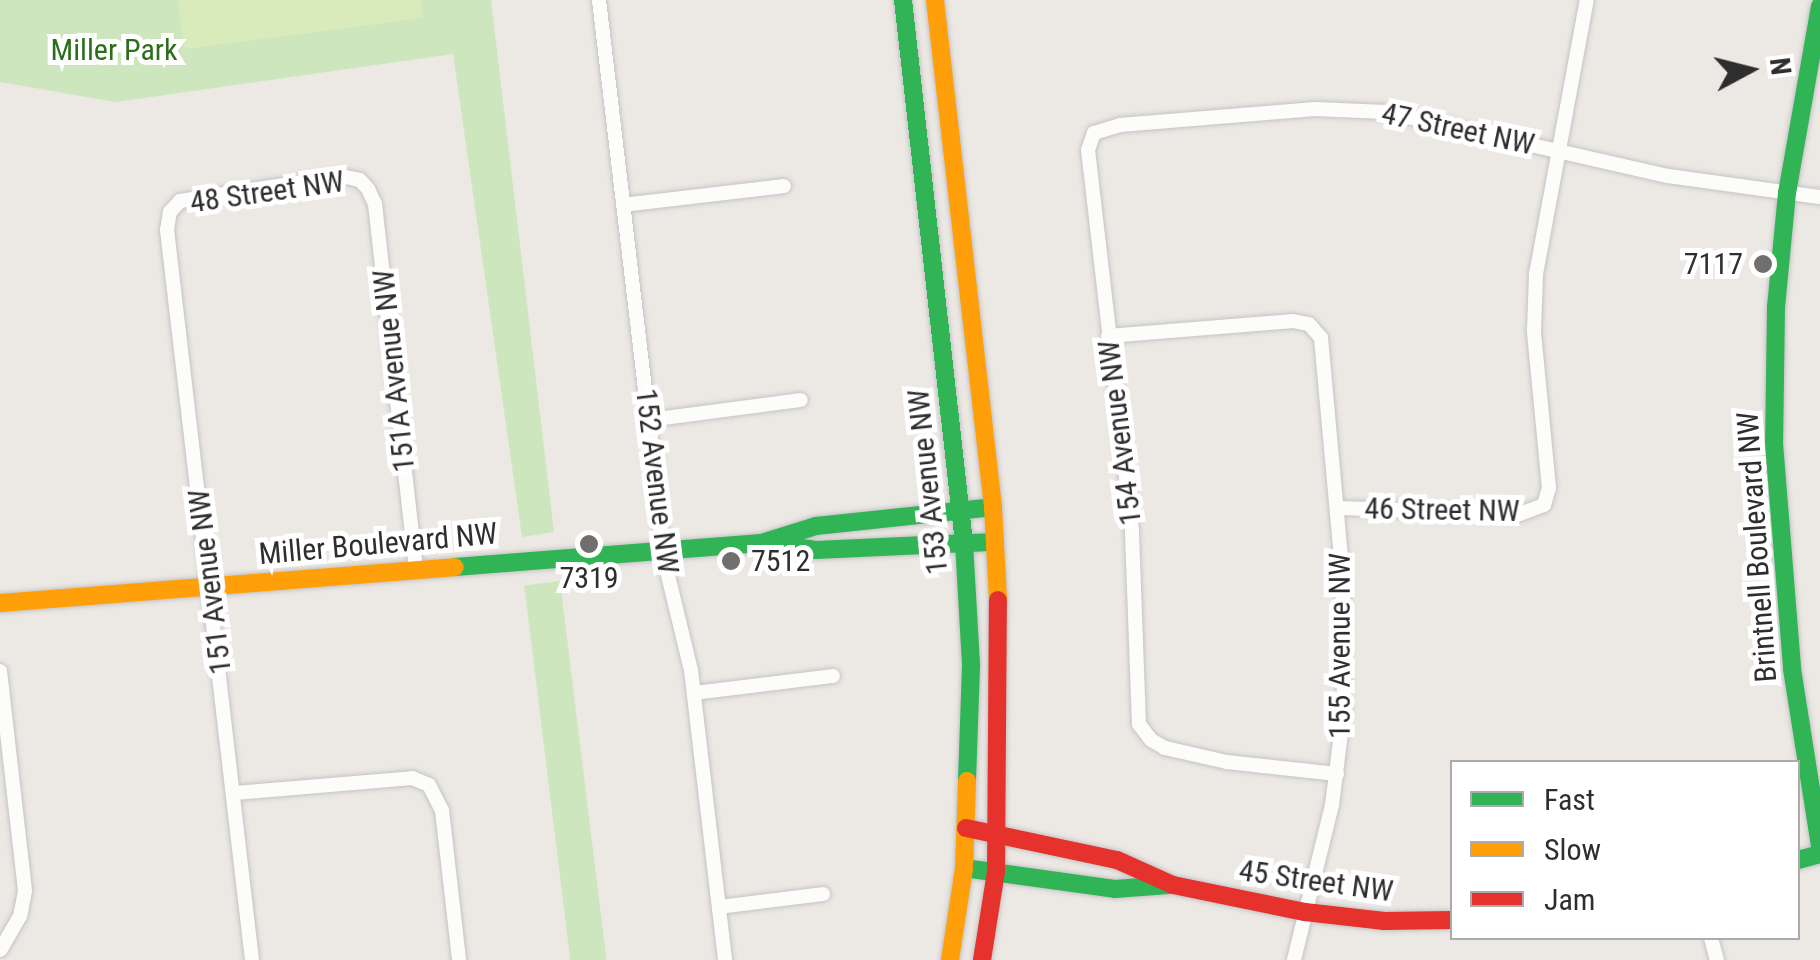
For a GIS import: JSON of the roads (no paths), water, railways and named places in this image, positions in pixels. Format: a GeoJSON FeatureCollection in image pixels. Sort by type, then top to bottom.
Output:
{"type":"FeatureCollection","features":[{"type":"Feature","properties":{"kind":"street","name":"152 Avenue NW"},"geometry":{"type":"LineString","coordinates":[[599,0],[664,551],[694,693],[726,960]]}},
{"type":"Feature","properties":{"kind":"street","name":"153 Avenue NW"},"geometry":{"type":"LineString","coordinates":[[903,0],[964,543],[970,666],[966,828],[950,960]]}},
{"type":"Feature","properties":{"kind":"street","name":"153 Avenue NW"},"geometry":{"type":"LineString","coordinates":[[935,0],[995,542],[1000,672],[998,834],[982,960]]}},
{"type":"Feature","properties":{"kind":"street"},"geometry":{"type":"LineString","coordinates":[[1559,150],[1587,0]]}},
{"type":"Feature","properties":{"kind":"street","name":"Brintnell Boulevard NW"},"geometry":{"type":"LineString","coordinates":[[1820,6],[1786,193],[1774,356],[1775,497],[1799,724],[1820,846]]}},
{"type":"Feature","properties":{"kind":"street","name":"47 Street NW"},"geometry":{"type":"LineString","coordinates":[[1094,133],[1120,125],[1334,109],[1427,119],[1668,176],[1820,198]]}},
{"type":"Feature","properties":{"kind":"street","name":"154 Avenue NW"},"geometry":{"type":"LineString","coordinates":[[1094,133],[1088,150],[1132,530],[1138,712],[1144,734],[1165,748],[1227,762],[1338,774]]}},
{"type":"Feature","properties":{"kind":"street","name":"46 Street NW"},"geometry":{"type":"LineString","coordinates":[[1338,508],[1520,514],[1544,505],[1549,488],[1534,302],[1559,150]]}},
{"type":"Feature","properties":{"kind":"street","name":"48 Street NW"},"geometry":{"type":"LineString","coordinates":[[174,206],[185,198],[214,193],[341,176],[360,180]]}},
{"type":"Feature","properties":{"kind":"street","name":"151A Avenue NW"},"geometry":{"type":"LineString","coordinates":[[360,180],[375,204],[416,567]]}},
{"type":"Feature","properties":{"kind":"street"},"geometry":{"type":"LineString","coordinates":[[623,205],[784,186]]}},
{"type":"Feature","properties":{"kind":"street","name":"151 Avenue NW"},"geometry":{"type":"LineString","coordinates":[[174,206],[168,230],[252,960]]}},
{"type":"Feature","properties":{"kind":"street","name":"155 Avenue NW"},"geometry":{"type":"LineString","coordinates":[[1108,336],[1292,321],[1315,329],[1324,356],[1346,659],[1338,774],[1294,960]]}},
{"type":"Feature","properties":{"kind":"street"},"geometry":{"type":"LineString","coordinates":[[648,420],[801,400]]}},
{"type":"Feature","properties":{"kind":"street","name":"Miller Boulevard NW"},"geometry":{"type":"LineString","coordinates":[[0,603],[761,542],[816,526],[993,507]]}},
{"type":"Feature","properties":{"kind":"street","name":"Miller Boulevard NW"},"geometry":{"type":"LineString","coordinates":[[761,542],[816,550],[995,542]]}},
{"type":"Feature","properties":{"kind":"street"},"geometry":{"type":"LineString","coordinates":[[0,671],[24,892],[20,916],[0,950]]}},
{"type":"Feature","properties":{"kind":"street"},"geometry":{"type":"LineString","coordinates":[[694,693],[833,676]]}},
{"type":"Feature","properties":{"kind":"street"},"geometry":{"type":"LineString","coordinates":[[235,793],[412,778],[435,792],[442,810],[459,960]]}},
{"type":"Feature","properties":{"kind":"street","name":"45 Street NW"},"geometry":{"type":"LineString","coordinates":[[966,828],[1118,860],[1173,885],[1305,912],[1384,921],[1450,920]]}},
{"type":"Feature","properties":{"kind":"street","name":"45 Street NW"},"geometry":{"type":"LineString","coordinates":[[964,868],[1115,889],[1173,885]]}},
{"type":"Feature","properties":{"kind":"street"},"geometry":{"type":"LineString","coordinates":[[719,907],[822,894]]}},
{"type":"Feature","properties":{"kind":"place","name":"7117"},"geometry":{"type":"Point","coordinates":[1763,264]}},
{"type":"Feature","properties":{"kind":"place","name":"7319"},"geometry":{"type":"Point","coordinates":[589,544]}},
{"type":"Feature","properties":{"kind":"place","name":"7512"},"geometry":{"type":"Point","coordinates":[731,561]}},
{"type":"Feature","properties":{"kind":"park label","name":"Miller Park"},"geometry":{"type":"Point","coordinates":[114,50]}}]}
